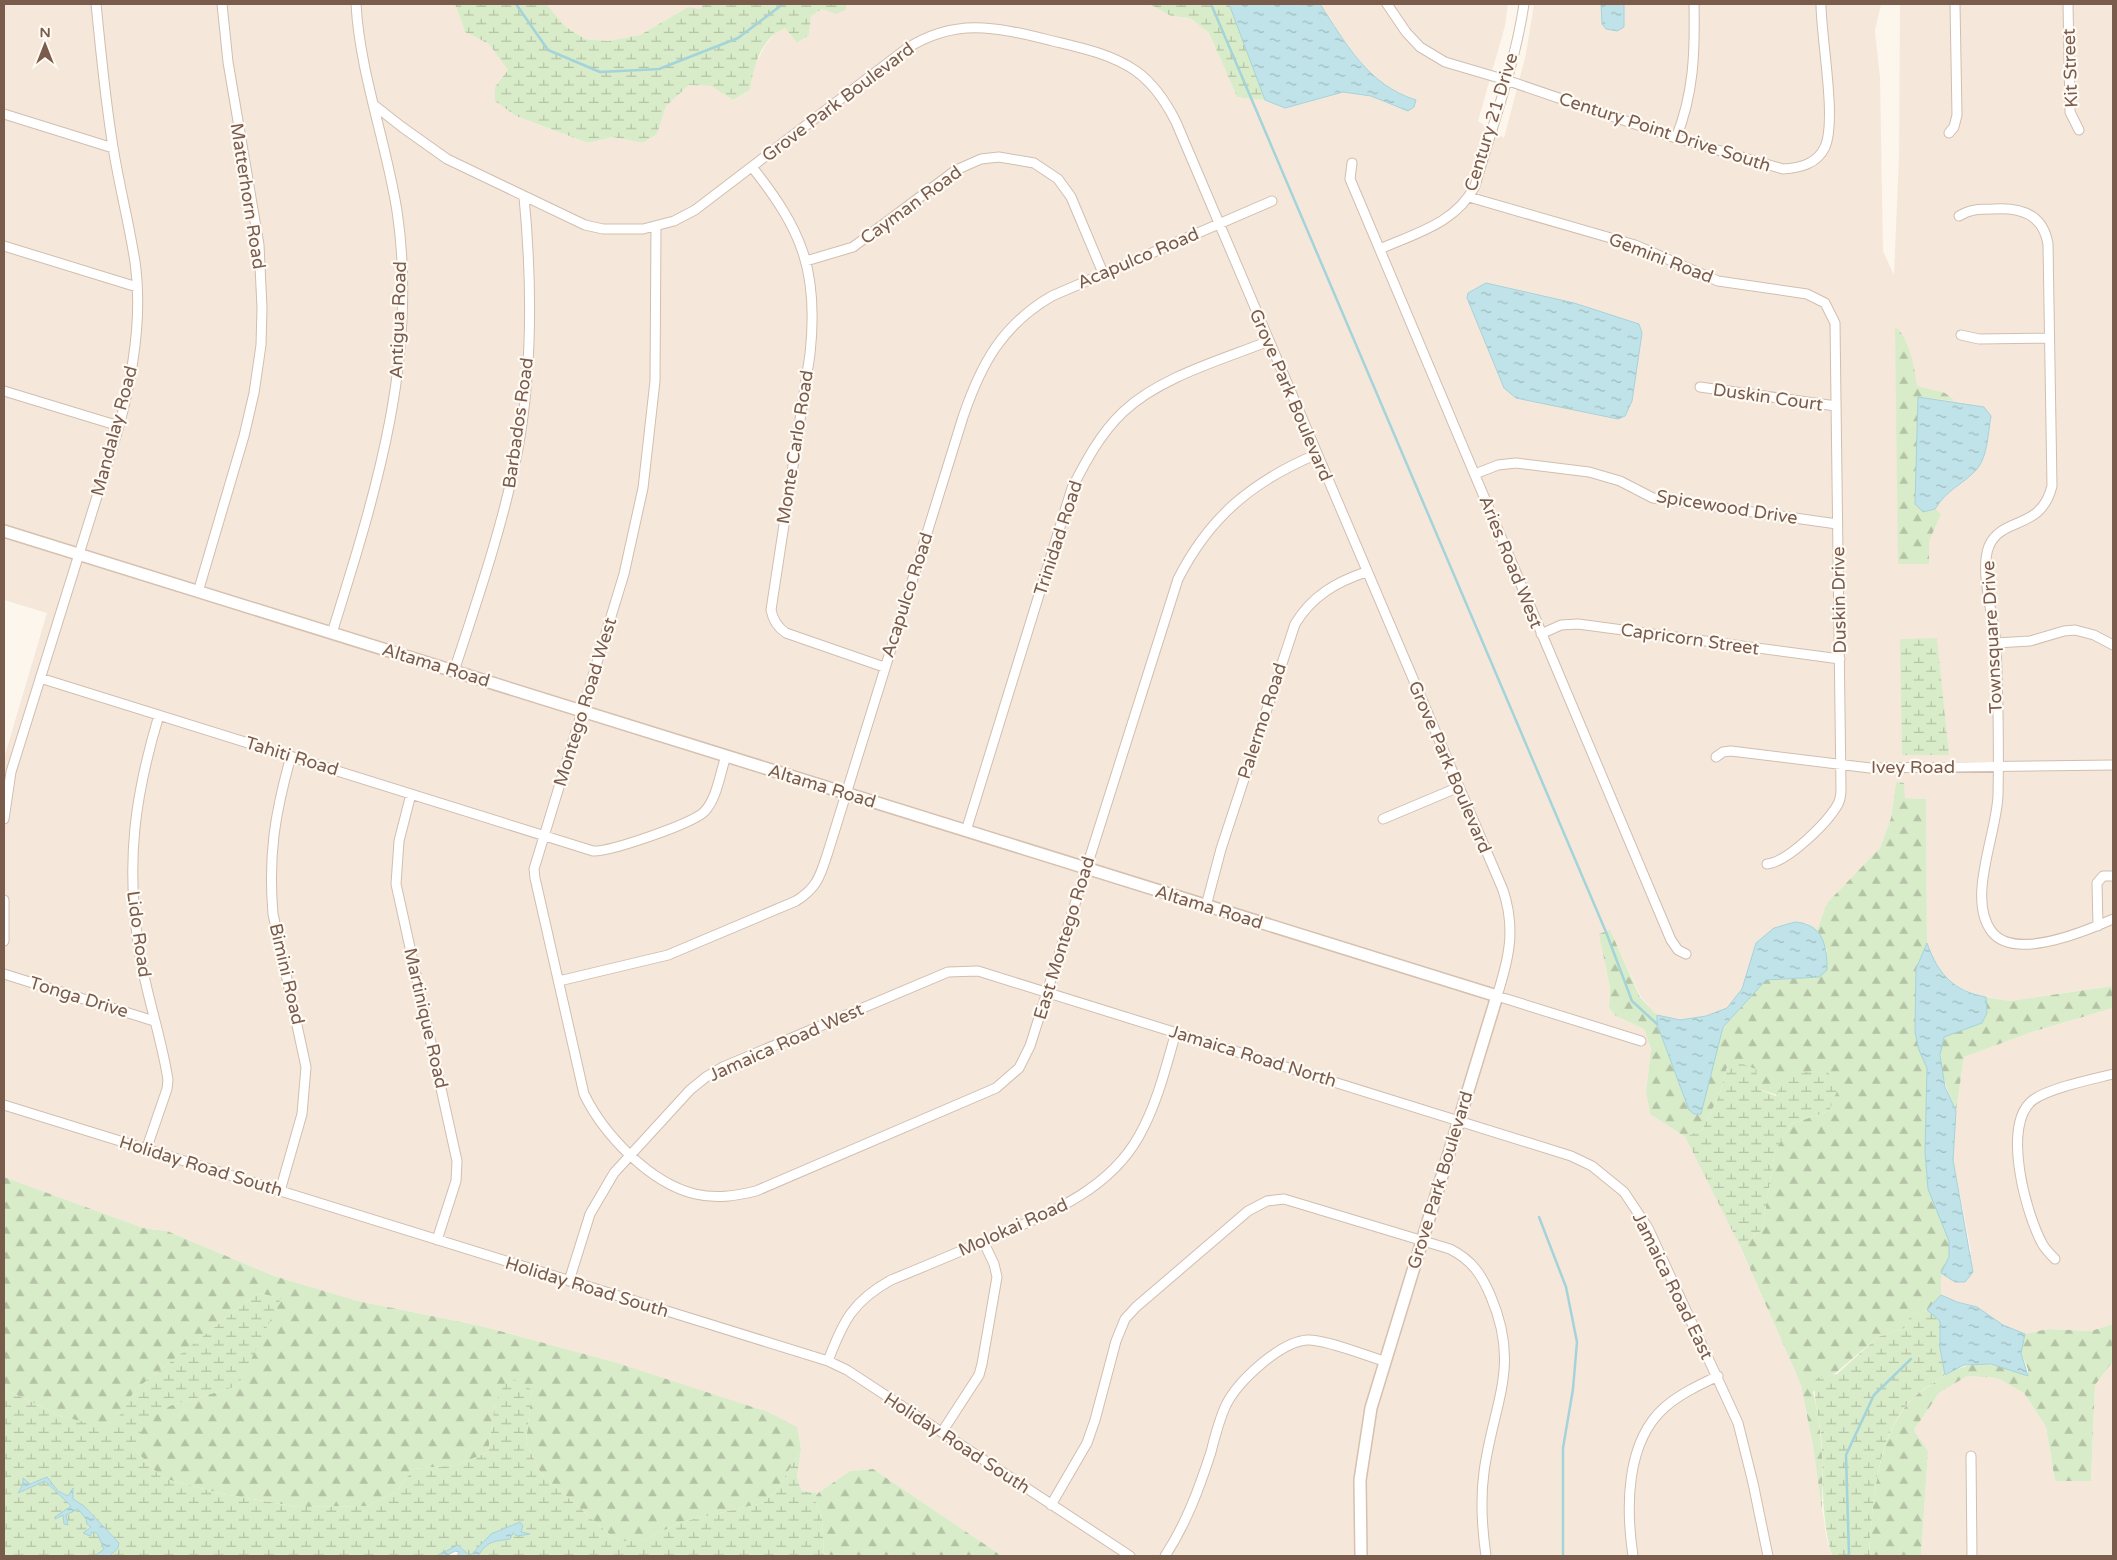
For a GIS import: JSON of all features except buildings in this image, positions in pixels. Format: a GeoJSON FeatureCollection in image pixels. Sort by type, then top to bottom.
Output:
{"type":"FeatureCollection","features":[{"type":"Feature","properties":{"kind":"street","name":"Mandalay Road"},"geometry":{"type":"LineString","coordinates":[[4,819],[11,772],[118,426],[128,392],[134,356],[137,287],[135,263],[105,95],[96,4]]}},
{"type":"Feature","properties":{"kind":"street","name":"Matterhorn Road"},"geometry":{"type":"LineString","coordinates":[[198,592],[250,410],[260,345],[262,308],[259,245],[228,62],[222,4]]}},
{"type":"Feature","properties":{"kind":"street","name":"Antigua Road"},"geometry":{"type":"LineString","coordinates":[[332,633],[386,449],[394,405],[401,341],[401,260],[397,212],[362,58],[356,4]]}},
{"type":"Feature","properties":{"kind":"street","name":"Century Point Drive South"},"geometry":{"type":"LineString","coordinates":[[1387,4],[1406,32],[1434,57],[1676,138],[1783,169],[1806,165],[1822,152],[1829,129],[1821,4]]}},
{"type":"Feature","properties":{"kind":"street","name":"Century 21 Drive"},"geometry":{"type":"LineString","coordinates":[[1380,249],[1445,220],[1469,198],[1475,186],[1506,80],[1521,24],[1524,4]]}},
{"type":"Feature","properties":{"kind":"street"},"geometry":{"type":"LineString","coordinates":[[1676,138],[1692,81],[1695,58],[1694,4]]}},
{"type":"Feature","properties":{"kind":"street"},"geometry":{"type":"LineString","coordinates":[[1949,133],[1954,127],[1956,115],[1955,4]]}},
{"type":"Feature","properties":{"kind":"street","name":"Kit Street"},"geometry":{"type":"LineString","coordinates":[[2068,4],[2070,112],[2079,130]]}},
{"type":"Feature","properties":{"kind":"street","name":"Grove Park Boulevard"},"geometry":{"type":"LineString","coordinates":[[374,105],[438,153],[567,218],[603,229],[630,230],[656,227],[674,221],[695,210],[914,44],[931,36],[958,28],[995,28],[1069,44],[1112,58],[1137,72],[1149,82],[1167,105],[1176,122],[1459,787],[1508,907],[1511,926],[1510,948],[1497,996],[1371,1408],[1363,1452],[1359,1505],[1361,1556]]}},
{"type":"Feature","properties":{"kind":"street"},"geometry":{"type":"LineString","coordinates":[[4,114],[113,148]]}},
{"type":"Feature","properties":{"kind":"street","name":"Cayman Road"},"geometry":{"type":"LineString","coordinates":[[806,261],[853,247],[956,170],[982,159],[999,157],[1034,163],[1058,180],[1070,198],[1103,273]]}},
{"type":"Feature","properties":{"kind":"street","name":"Aries Road West"},"geometry":{"type":"LineString","coordinates":[[1352,163],[1350,179],[1541,634],[1671,940],[1678,950],[1686,954]]}},
{"type":"Feature","properties":{"kind":"street","name":"Monte Carlo Road"},"geometry":{"type":"LineString","coordinates":[[752,166],[779,201],[790,220],[806,261],[811,293],[812,328],[771,610],[778,628],[786,633],[884,667]]}},
{"type":"Feature","properties":{"kind":"street","name":"Barbados Road"},"geometry":{"type":"LineString","coordinates":[[454,671],[501,518],[518,449],[529,355],[530,314],[524,197]]}},
{"type":"Feature","properties":{"kind":"street","name":"Gemini Road"},"geometry":{"type":"LineString","coordinates":[[1469,198],[1635,245],[1718,281],[1807,294],[1824,303]]}},
{"type":"Feature","properties":{"kind":"street","name":"Acapulco Road"},"geometry":{"type":"LineString","coordinates":[[559,982],[668,956],[796,901],[810,892],[818,880],[963,417],[975,382],[986,361],[1013,324],[1035,306],[1103,273],[1272,201]]}},
{"type":"Feature","properties":{"kind":"street","name":"Townsquare Drive"},"geometry":{"type":"LineString","coordinates":[[1959,216],[1977,209],[2013,208],[2023,210],[2039,222],[2047,236],[2048,244],[2052,486],[2049,498],[2037,514],[2002,532],[1989,546],[1987,556],[1987,580],[1996,643],[1998,767],[1997,812],[1982,886],[1983,912],[1992,932],[1999,939],[2008,942],[2032,943],[2057,940],[2098,926]]}},
{"type":"Feature","properties":{"kind":"street","name":"Montego Road West"},"geometry":{"type":"LineString","coordinates":[[630,1155],[600,1123],[584,1094],[535,878],[536,861],[543,836],[624,574],[643,488],[655,381],[656,227]]}},
{"type":"Feature","properties":{"kind":"street"},"geometry":{"type":"LineString","coordinates":[[4,246],[137,287]]}},
{"type":"Feature","properties":{"kind":"street","name":"Duskin Drive"},"geometry":{"type":"LineString","coordinates":[[1768,864],[1785,859],[1830,816],[1839,802],[1841,765],[1835,323],[1824,303]]}},
{"type":"Feature","properties":{"kind":"street"},"geometry":{"type":"LineString","coordinates":[[1960,335],[1979,339],[2049,338]]}},
{"type":"Feature","properties":{"kind":"street","name":"Trinidad Road"},"geometry":{"type":"LineString","coordinates":[[966,831],[1072,488],[1093,448],[1122,413],[1141,397],[1160,386],[1268,341]]}},
{"type":"Feature","properties":{"kind":"street","name":"Duskin Court"},"geometry":{"type":"LineString","coordinates":[[1700,387],[1836,406]]}},
{"type":"Feature","properties":{"kind":"street"},"geometry":{"type":"LineString","coordinates":[[4,391],[118,426]]}},
{"type":"Feature","properties":{"kind":"street","name":"East Montego Road"},"geometry":{"type":"LineString","coordinates":[[630,1155],[670,1184],[696,1194],[727,1197],[756,1191],[1003,1084],[1019,1068],[1028,1052],[1169,602],[1190,556],[1208,530],[1228,508],[1257,485],[1284,468],[1316,454]]}},
{"type":"Feature","properties":{"kind":"street","name":"Spicewood Drive"},"geometry":{"type":"LineString","coordinates":[[1475,474],[1498,465],[1516,463],[1580,470],[1604,475],[1654,498],[1837,524]]}},
{"type":"Feature","properties":{"kind":"street","name":"Altama Road"},"geometry":{"type":"LineString","coordinates":[[4,531],[1641,1041]]}},
{"type":"Feature","properties":{"kind":"street","name":"Palermo Road"},"geometry":{"type":"LineString","coordinates":[[1206,906],[1224,840],[1295,624],[1314,600],[1325,591],[1348,578],[1366,572]]}},
{"type":"Feature","properties":{"kind":"street","name":"Capricorn Street"},"geometry":{"type":"LineString","coordinates":[[1541,634],[1561,625],[1578,624],[1840,659]]}},
{"type":"Feature","properties":{"kind":"street"},"geometry":{"type":"LineString","coordinates":[[1996,643],[2030,641],[2074,630],[2094,635],[2113,645]]}},
{"type":"Feature","properties":{"kind":"street","name":"Tahiti Road"},"geometry":{"type":"LineString","coordinates":[[40,678],[543,836],[602,852],[693,820],[704,812],[711,804],[726,756]]}},
{"type":"Feature","properties":{"kind":"street","name":"Lido Road"},"geometry":{"type":"LineString","coordinates":[[146,1150],[167,1089],[168,1080],[138,945],[132,895],[132,861],[139,793],[160,715]]}},
{"type":"Feature","properties":{"kind":"street","name":"Ivey Road"},"geometry":{"type":"LineString","coordinates":[[1716,757],[1723,752],[1731,751],[1870,768],[2113,765]]}},
{"type":"Feature","properties":{"kind":"street","name":"Bimini Road"},"geometry":{"type":"LineString","coordinates":[[280,1191],[302,1114],[306,1067],[273,914],[271,889],[273,830],[291,756]]}},
{"type":"Feature","properties":{"kind":"street"},"geometry":{"type":"LineString","coordinates":[[1383,819],[1459,787]]}},
{"type":"Feature","properties":{"kind":"street","name":"Martinique Road"},"geometry":{"type":"LineString","coordinates":[[411,794],[398,841],[396,884],[457,1161],[456,1181],[437,1240]]}},
{"type":"Feature","properties":{"kind":"street"},"geometry":{"type":"LineString","coordinates":[[2113,876],[2103,876],[2097,883],[2098,926],[2113,919]]}},
{"type":"Feature","properties":{"kind":"street"},"geometry":{"type":"LineString","coordinates":[[4,900],[4,941]]}},
{"type":"Feature","properties":{"kind":"street","name":"Jamaica Road West"},"geometry":{"type":"LineString","coordinates":[[569,1281],[593,1207],[614,1173],[690,1090],[706,1077],[723,1067],[948,972],[978,971],[1047,992]]}},
{"type":"Feature","properties":{"kind":"street","name":"Tonga Drive"},"geometry":{"type":"LineString","coordinates":[[4,974],[154,1021]]}},
{"type":"Feature","properties":{"kind":"street","name":"Jamaica Road North"},"geometry":{"type":"LineString","coordinates":[[1047,992],[1459,1120]]}},
{"type":"Feature","properties":{"kind":"street","name":"Molokai Road"},"geometry":{"type":"LineString","coordinates":[[828,1361],[847,1316],[873,1290],[1056,1210],[1090,1188],[1114,1167],[1138,1137],[1148,1117],[1176,1032]]}},
{"type":"Feature","properties":{"kind":"street"},"geometry":{"type":"LineString","coordinates":[[2055,1259],[2044,1247],[2037,1233],[2021,1174],[2017,1129],[2024,1108],[2033,1099],[2047,1093],[2113,1074]]}},
{"type":"Feature","properties":{"kind":"street","name":"Holiday Road South"},"geometry":{"type":"LineString","coordinates":[[4,1105],[828,1361],[847,1370],[1130,1556]]}},
{"type":"Feature","properties":{"kind":"street","name":"Jamaica Road East"},"geometry":{"type":"LineString","coordinates":[[1459,1120],[1571,1156],[1592,1166],[1624,1192],[1648,1228],[1718,1376],[1738,1423],[1745,1447],[1768,1556]]}},
{"type":"Feature","properties":{"kind":"street"},"geometry":{"type":"LineString","coordinates":[[1051,1504],[1087,1444],[1116,1341],[1125,1319],[1136,1307],[1256,1206],[1267,1201],[1289,1200],[1421,1240],[1457,1253],[1474,1266],[1483,1278],[1501,1324],[1506,1367],[1484,1472],[1482,1522],[1486,1556]]}},
{"type":"Feature","properties":{"kind":"street"},"geometry":{"type":"LineString","coordinates":[[942,1432],[979,1375],[982,1364],[996,1277],[994,1264],[983,1241]]}},
{"type":"Feature","properties":{"kind":"street"},"geometry":{"type":"LineString","coordinates":[[1165,1556],[1180,1533],[1196,1497],[1226,1404],[1243,1382],[1277,1351],[1293,1343],[1312,1340],[1384,1361]]}},
{"type":"Feature","properties":{"kind":"street"},"geometry":{"type":"LineString","coordinates":[[1633,1556],[1630,1531],[1630,1497],[1641,1440],[1650,1423],[1663,1408],[1680,1395],[1718,1376]]}},
{"type":"Feature","properties":{"kind":"street"},"geometry":{"type":"LineString","coordinates":[[1971,1456],[1972,1556]]}},
{"type":"Feature","properties":{"kind":"shaded area"},"geometry":{"type":"Polygon","coordinates":[[[4,4],[455,4],[465,32],[489,44],[509,70],[495,87],[516,116],[588,143],[613,137],[643,143],[657,134],[666,106],[689,85],[711,86],[733,100],[750,90],[753,69],[766,44],[777,31],[785,28],[797,43],[809,35],[811,16],[822,9],[846,9],[846,4],[1149,4],[1171,16],[1190,18],[1209,33],[1237,97],[1265,100],[1285,108],[1343,92],[1371,96],[1396,107],[1416,100],[1404,96],[1375,79],[1349,48],[1320,4],[1508,4],[1505,26],[1478,121],[1504,138],[1526,54],[1534,4],[1881,4],[1875,31],[1880,78],[1883,251],[1894,275],[1899,156],[1900,4],[2113,4],[2113,986],[2010,1001],[1973,994],[1948,981],[1934,964],[1927,943],[1926,799],[1904,798],[1904,783],[1896,782],[1891,818],[1880,848],[1827,903],[1817,930],[1807,923],[1774,929],[1756,943],[1742,989],[1727,1008],[1706,1016],[1679,1020],[1657,1015],[1641,997],[1610,931],[1605,965],[1610,988],[1609,1008],[1616,1016],[1644,1029],[1651,1049],[1646,1092],[1650,1114],[1685,1137],[1734,1233],[1801,1385],[1813,1446],[1827,1540],[1832,1556],[1002,1556],[873,1469],[850,1471],[818,1493],[802,1491],[797,1477],[801,1450],[614,1362],[481,1326],[358,1301],[274,1276],[167,1231],[143,1228],[4,1177],[4,758],[47,613],[4,600],[4,4]]]}},
{"type":"Feature","properties":{"kind":"shaded area"},"geometry":{"type":"Polygon","coordinates":[[[546,4],[703,4],[701,9],[688,7],[640,35],[608,41],[585,39],[566,27],[546,4]]]}},
{"type":"Feature","properties":{"kind":"shaded area"},"geometry":{"type":"Polygon","coordinates":[[[2113,1008],[2113,1324],[2091,1331],[2048,1329],[2025,1334],[2003,1325],[1977,1307],[1957,1302],[1941,1295],[1941,1273],[1955,1282],[1971,1251],[1953,1160],[1956,1111],[1964,1057],[2035,1031],[2113,1008]]]}},
{"type":"Feature","properties":{"kind":"shaded area"},"geometry":{"type":"Polygon","coordinates":[[[2113,1361],[2113,1556],[1921,1556],[1928,1451],[1914,1430],[1939,1393],[1967,1376],[1997,1378],[2024,1393],[2046,1427],[2055,1481],[2091,1481],[2095,1385],[2113,1361]]]}},
{"type":"Feature","properties":{"kind":"green space"},"geometry":{"type":"Polygon","coordinates":[[[455,4],[546,4],[566,27],[585,39],[608,41],[640,35],[688,7],[701,9],[703,4],[846,4],[846,9],[836,14],[822,9],[811,16],[809,35],[797,43],[785,28],[777,32],[770,38],[760,54],[753,72],[750,90],[733,100],[711,86],[689,85],[666,106],[657,134],[643,143],[613,137],[588,143],[516,116],[495,101],[495,87],[508,70],[489,44],[465,32],[455,4]]]}},
{"type":"Feature","properties":{"kind":"green space"},"geometry":{"type":"Polygon","coordinates":[[[1149,4],[1229,4],[1265,100],[1237,97],[1209,33],[1190,18],[1171,16],[1149,4]]]}},
{"type":"Feature","properties":{"kind":"green space"},"geometry":{"type":"Polygon","coordinates":[[[1895,327],[1900,331],[1908,345],[1917,386],[1945,393],[1955,401],[1918,397],[1923,512],[1935,509],[1941,514],[1929,541],[1929,564],[1898,564],[1895,327]]]}},
{"type":"Feature","properties":{"kind":"green space"},"geometry":{"type":"Polygon","coordinates":[[[1937,638],[1949,755],[1902,755],[1900,639],[1937,638]]]}},
{"type":"Feature","properties":{"kind":"green space"},"geometry":{"type":"Polygon","coordinates":[[[1896,782],[1904,783],[1905,798],[1926,799],[1927,943],[1916,969],[1919,1050],[1927,1068],[1925,1152],[1928,1189],[1949,1240],[1949,1257],[1941,1273],[1941,1295],[1927,1310],[1912,1315],[1905,1328],[1878,1337],[1813,1392],[1822,1450],[1822,1509],[1813,1446],[1801,1385],[1740,1246],[1762,1230],[1775,1151],[1791,1124],[1829,1111],[1758,1089],[1728,1064],[1719,1096],[1702,1130],[1685,1137],[1650,1114],[1646,1092],[1651,1049],[1644,1029],[1616,1016],[1609,1008],[1610,988],[1599,934],[1610,930],[1640,997],[1657,1015],[1657,1024],[1689,1110],[1701,1113],[1723,1027],[1766,980],[1819,977],[1827,950],[1817,930],[1827,903],[1880,848],[1891,818],[1896,782]]]}},
{"type":"Feature","properties":{"kind":"green space"},"geometry":{"type":"Polygon","coordinates":[[[2113,986],[2113,1008],[2035,1031],[1964,1057],[1956,1111],[1943,1075],[1941,1047],[1943,1037],[1982,1023],[1987,1013],[1986,997],[2010,1001],[2113,986]]]}},
{"type":"Feature","properties":{"kind":"green space"},"geometry":{"type":"Polygon","coordinates":[[[1737,1062],[1756,1069],[1758,1089],[1776,1096],[1787,1077],[1823,1068],[1840,1084],[1829,1111],[1791,1124],[1775,1151],[1762,1230],[1740,1246],[1685,1137],[1702,1130],[1719,1096],[1728,1064],[1737,1062]]]}},
{"type":"Feature","properties":{"kind":"green space"},"geometry":{"type":"Polygon","coordinates":[[[4,1177],[143,1228],[167,1231],[274,1276],[358,1301],[481,1326],[614,1362],[768,1412],[797,1427],[801,1450],[776,1491],[763,1503],[681,1522],[643,1541],[617,1541],[541,1474],[526,1442],[532,1390],[495,1404],[488,1452],[458,1465],[413,1469],[396,1492],[367,1506],[299,1507],[223,1494],[162,1478],[133,1448],[150,1414],[172,1405],[238,1386],[280,1298],[258,1293],[135,1390],[112,1429],[63,1417],[4,1389],[4,1177]]]}},
{"type":"Feature","properties":{"kind":"green space"},"geometry":{"type":"Polygon","coordinates":[[[258,1293],[281,1298],[238,1386],[172,1405],[150,1415],[133,1448],[162,1478],[223,1494],[299,1507],[367,1506],[396,1492],[413,1469],[458,1465],[488,1452],[495,1404],[508,1376],[532,1390],[526,1442],[541,1474],[617,1541],[643,1541],[681,1522],[763,1503],[776,1491],[801,1450],[797,1477],[802,1491],[818,1493],[814,1498],[822,1518],[824,1556],[478,1556],[488,1544],[510,1539],[513,1532],[521,1532],[520,1522],[491,1534],[470,1556],[460,1546],[436,1556],[110,1556],[119,1543],[84,1506],[72,1499],[73,1493],[69,1496],[58,1491],[47,1478],[23,1485],[18,1493],[45,1481],[71,1506],[55,1519],[63,1515],[67,1525],[66,1515],[78,1508],[91,1527],[86,1530],[97,1533],[104,1549],[95,1556],[4,1556],[4,1389],[63,1417],[112,1428],[135,1390],[258,1293]]]}},
{"type":"Feature","properties":{"kind":"green space"},"geometry":{"type":"Polygon","coordinates":[[[1927,1310],[1940,1320],[1940,1348],[1945,1375],[1914,1397],[1901,1412],[1892,1429],[1884,1449],[1875,1491],[1869,1552],[1871,1556],[1832,1556],[1824,1511],[1821,1435],[1815,1392],[1816,1378],[1837,1374],[1878,1337],[1905,1328],[1911,1315],[1927,1310]]]}},
{"type":"Feature","properties":{"kind":"green space"},"geometry":{"type":"Polygon","coordinates":[[[2113,1324],[2113,1361],[2095,1385],[2091,1481],[2055,1481],[2046,1427],[2024,1393],[1997,1378],[1967,1376],[1939,1393],[1914,1430],[1928,1451],[1921,1556],[1871,1556],[1869,1552],[1872,1512],[1884,1449],[1901,1412],[1914,1397],[1947,1374],[1969,1366],[1991,1365],[2028,1376],[2028,1369],[2021,1353],[2025,1334],[2048,1329],[2091,1331],[2113,1324]]]}},
{"type":"Feature","properties":{"kind":"green space"},"geometry":{"type":"Polygon","coordinates":[[[873,1469],[1002,1556],[824,1556],[822,1518],[814,1498],[818,1493],[850,1471],[873,1469]]]}},
{"type":"Feature","properties":{"kind":"water"},"geometry":{"type":"Polygon","coordinates":[[[1229,4],[1320,4],[1349,48],[1371,74],[1399,93],[1416,100],[1414,107],[1408,111],[1371,96],[1343,92],[1285,108],[1265,100],[1229,4]]]}},
{"type":"Feature","properties":{"kind":"water"},"geometry":{"type":"Polygon","coordinates":[[[1601,4],[1624,4],[1624,27],[1617,31],[1606,29],[1602,24],[1601,4]]]}},
{"type":"Feature","properties":{"kind":"water"},"geometry":{"type":"Polygon","coordinates":[[[1486,283],[1574,303],[1639,324],[1642,333],[1632,401],[1625,416],[1618,419],[1516,398],[1504,388],[1467,298],[1468,293],[1486,283]]]}},
{"type":"Feature","properties":{"kind":"water"},"geometry":{"type":"Polygon","coordinates":[[[1918,397],[1984,407],[1991,416],[1987,444],[1981,464],[1967,479],[1945,496],[1935,509],[1923,512],[1915,504],[1918,397]]]}},
{"type":"Feature","properties":{"kind":"water"},"geometry":{"type":"Polygon","coordinates":[[[1795,922],[1812,927],[1822,937],[1826,952],[1827,970],[1819,977],[1766,980],[1723,1027],[1701,1114],[1694,1114],[1689,1110],[1657,1024],[1657,1015],[1680,1020],[1706,1016],[1727,1008],[1742,989],[1756,943],[1774,928],[1795,922]]]}},
{"type":"Feature","properties":{"kind":"water"},"geometry":{"type":"Polygon","coordinates":[[[1927,943],[1936,964],[1948,979],[1964,990],[1986,997],[1987,1013],[1982,1023],[1944,1037],[1940,1055],[1945,1087],[1956,1111],[1953,1160],[1973,1272],[1965,1282],[1955,1282],[1941,1273],[1949,1257],[1949,1241],[1928,1189],[1925,1152],[1927,1068],[1919,1050],[1915,1032],[1916,969],[1927,943]]]}},
{"type":"Feature","properties":{"kind":"water"},"geometry":{"type":"Polygon","coordinates":[[[1941,1295],[1957,1302],[1977,1307],[2003,1325],[2025,1334],[2021,1353],[2028,1376],[1991,1364],[1964,1365],[1945,1375],[1940,1348],[1940,1321],[1927,1310],[1941,1295]]]}},
{"type":"Feature","properties":{"kind":"water"},"geometry":{"type":"Polygon","coordinates":[[[47,1477],[58,1491],[68,1496],[73,1488],[73,1499],[84,1506],[119,1543],[118,1548],[110,1556],[95,1556],[104,1549],[97,1533],[92,1532],[90,1536],[83,1533],[91,1527],[78,1509],[66,1515],[68,1525],[64,1524],[63,1515],[55,1519],[55,1517],[71,1506],[45,1481],[18,1493],[23,1485],[23,1478],[30,1484],[47,1477]]]}},
{"type":"Feature","properties":{"kind":"water"},"geometry":{"type":"Polygon","coordinates":[[[520,1522],[523,1526],[521,1532],[530,1534],[517,1536],[513,1533],[510,1539],[495,1541],[488,1544],[478,1556],[470,1556],[491,1534],[520,1522]]]}},
{"type":"Feature","properties":{"kind":"water"},"geometry":{"type":"Polygon","coordinates":[[[458,1545],[470,1556],[457,1556],[459,1552],[455,1551],[446,1556],[436,1556],[458,1545]]]}},
{"type":"Feature","properties":{"kind":"waterway"},"geometry":{"type":"LineString","coordinates":[[516,4],[548,50],[600,72],[659,69],[738,38],[783,4]]}},
{"type":"Feature","properties":{"kind":"waterway"},"geometry":{"type":"LineString","coordinates":[[1211,4],[1606,932],[1632,1001],[1657,1024]]}},
{"type":"Feature","properties":{"kind":"waterway"},"geometry":{"type":"LineString","coordinates":[[1539,1217],[1566,1287],[1577,1342],[1573,1389],[1563,1448],[1563,1556]]}},
{"type":"Feature","properties":{"kind":"waterway"},"geometry":{"type":"LineString","coordinates":[[1849,1556],[1846,1455],[1874,1395],[1911,1359]]}}]}
